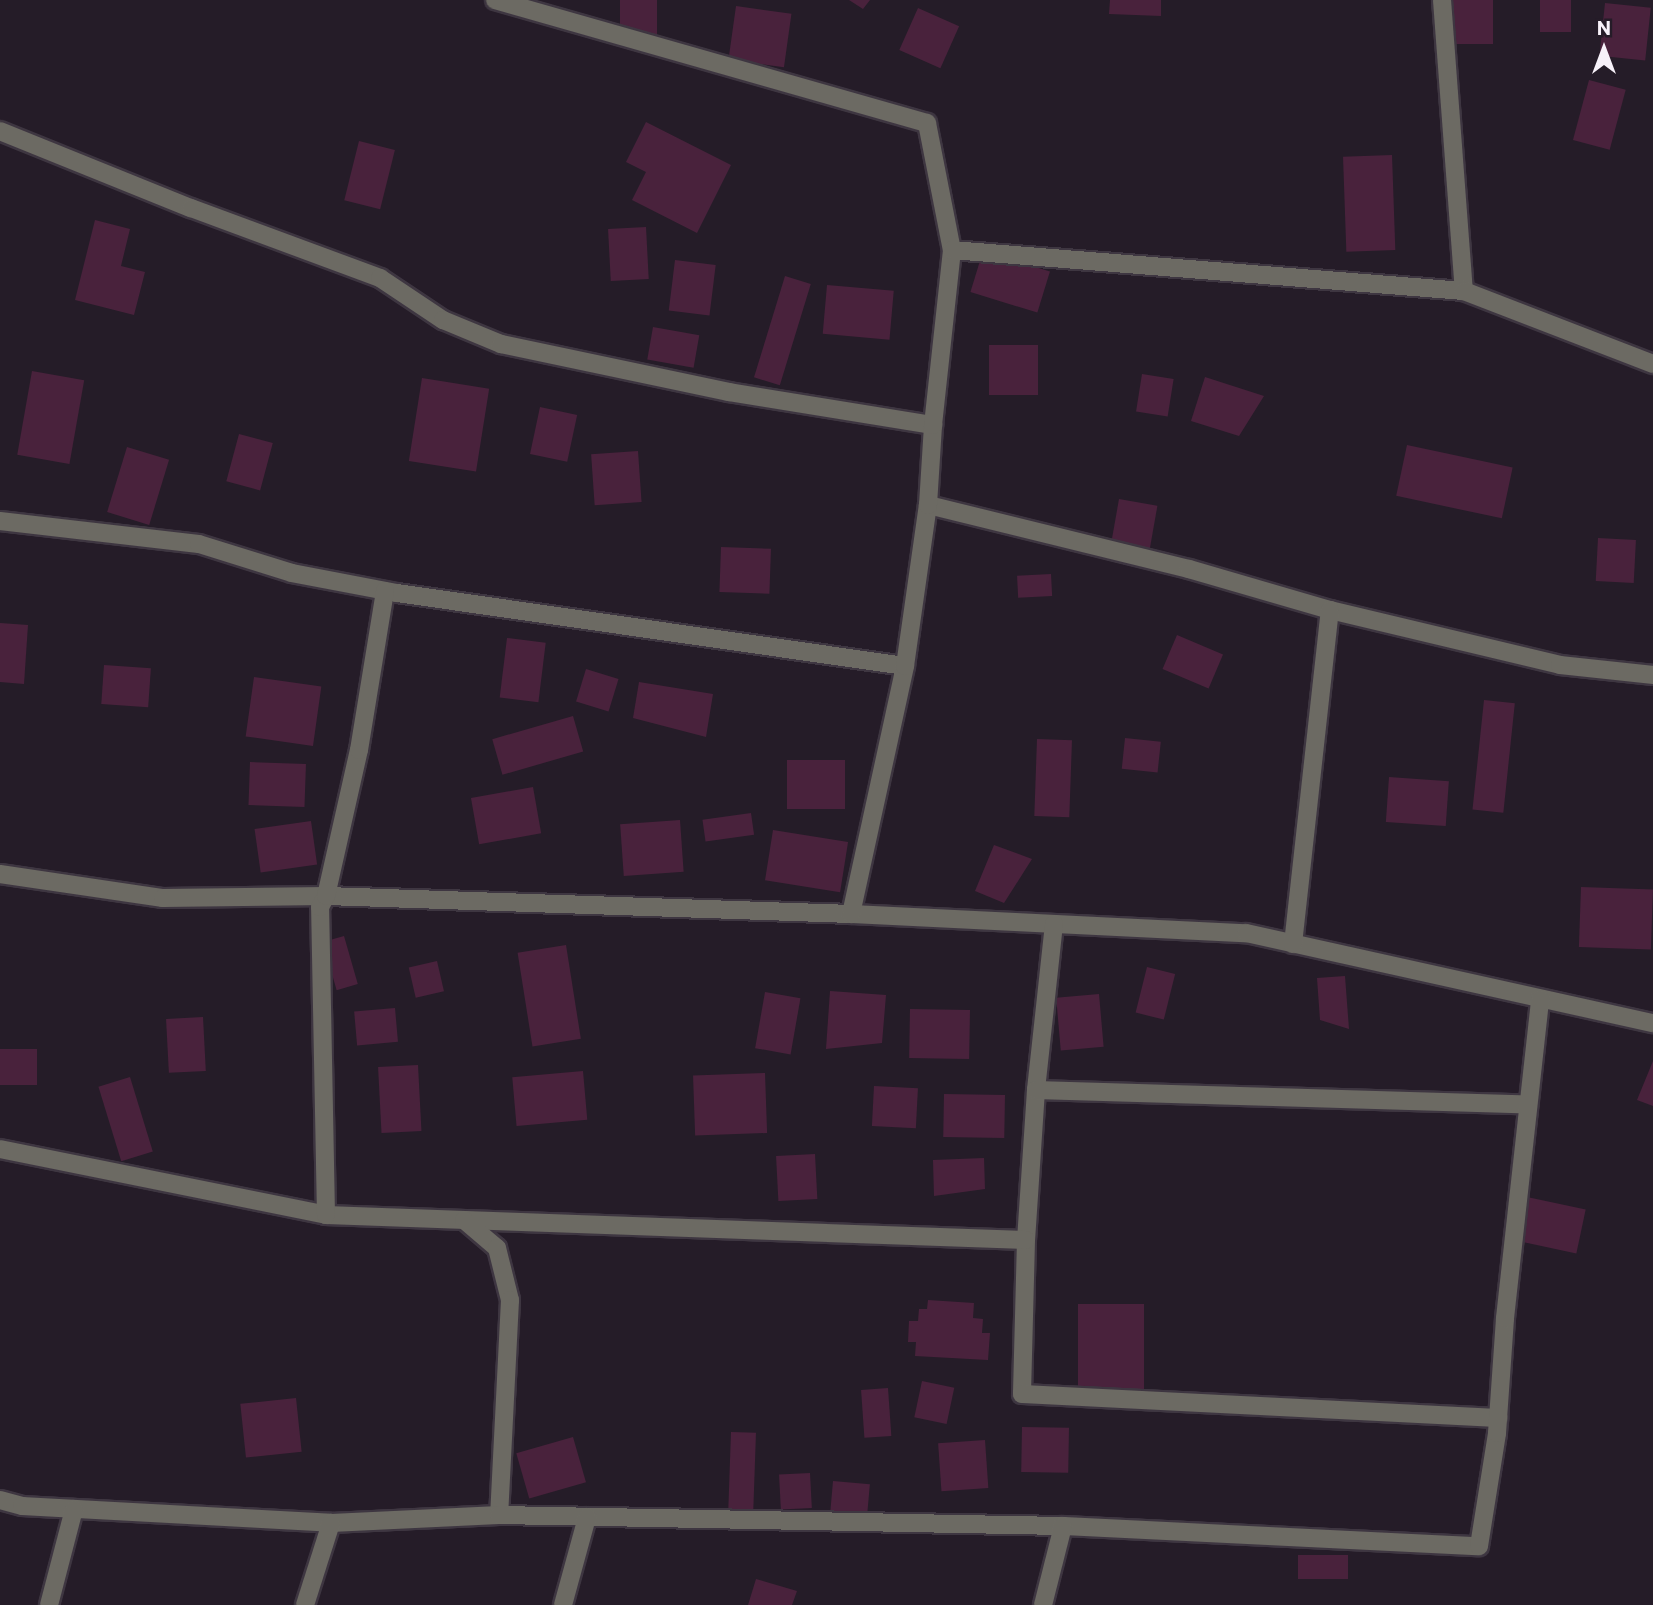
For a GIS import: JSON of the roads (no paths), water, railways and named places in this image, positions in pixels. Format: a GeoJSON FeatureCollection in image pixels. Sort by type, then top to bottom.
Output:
{"type":"FeatureCollection","features":[{"type":"Feature","properties":{"kind":"street"},"geometry":{"type":"LineString","coordinates":[[495,0],[927,123],[952,250],[933,425],[928,505],[905,666],[851,914]]}},
{"type":"Feature","properties":{"kind":"street"},"geometry":{"type":"LineString","coordinates":[[1442,0],[1464,291]]}},
{"type":"Feature","properties":{"kind":"street"},"geometry":{"type":"LineString","coordinates":[[0,131],[191,208],[380,278],[443,320],[501,344],[729,393],[933,425]]}},
{"type":"Feature","properties":{"kind":"street"},"geometry":{"type":"LineString","coordinates":[[952,250],[1464,291],[1653,364]]}},
{"type":"Feature","properties":{"kind":"street"},"geometry":{"type":"LineString","coordinates":[[928,505],[1189,569],[1330,610],[1560,665],[1653,675]]}},
{"type":"Feature","properties":{"kind":"street"},"geometry":{"type":"LineString","coordinates":[[0,522],[199,544],[292,573],[385,591],[905,666]]}},
{"type":"Feature","properties":{"kind":"street"},"geometry":{"type":"LineString","coordinates":[[326,1215],[320,906],[326,896],[359,750],[385,591]]}},
{"type":"Feature","properties":{"kind":"street"},"geometry":{"type":"LineString","coordinates":[[1293,944],[1330,610]]}},
{"type":"Feature","properties":{"kind":"street"},"geometry":{"type":"LineString","coordinates":[[0,874],[163,898],[326,896],[851,914],[1246,933],[1653,1024]]}},
{"type":"Feature","properties":{"kind":"street"},"geometry":{"type":"LineString","coordinates":[[1054,924],[1036,1090],[1026,1240],[1022,1394],[1498,1418]]}},
{"type":"Feature","properties":{"kind":"street"},"geometry":{"type":"LineString","coordinates":[[0,1500],[22,1506],[331,1523],[499,1515],[1063,1526],[1479,1546],[1498,1418],[1505,1318],[1539,999]]}},
{"type":"Feature","properties":{"kind":"street"},"geometry":{"type":"LineString","coordinates":[[1036,1090],[1528,1105]]}},
{"type":"Feature","properties":{"kind":"street"},"geometry":{"type":"LineString","coordinates":[[0,1149],[326,1215],[1026,1240]]}},
{"type":"Feature","properties":{"kind":"street"},"geometry":{"type":"LineString","coordinates":[[464,1220],[497,1248],[510,1300],[499,1515]]}},
{"type":"Feature","properties":{"kind":"street"},"geometry":{"type":"LineString","coordinates":[[49,1605],[74,1509]]}},
{"type":"Feature","properties":{"kind":"street"},"geometry":{"type":"LineString","coordinates":[[562,1605],[587,1517]]}},
{"type":"Feature","properties":{"kind":"street"},"geometry":{"type":"LineString","coordinates":[[305,1605],[331,1523]]}},
{"type":"Feature","properties":{"kind":"street"},"geometry":{"type":"LineString","coordinates":[[1044,1605],[1063,1526]]}}]}
